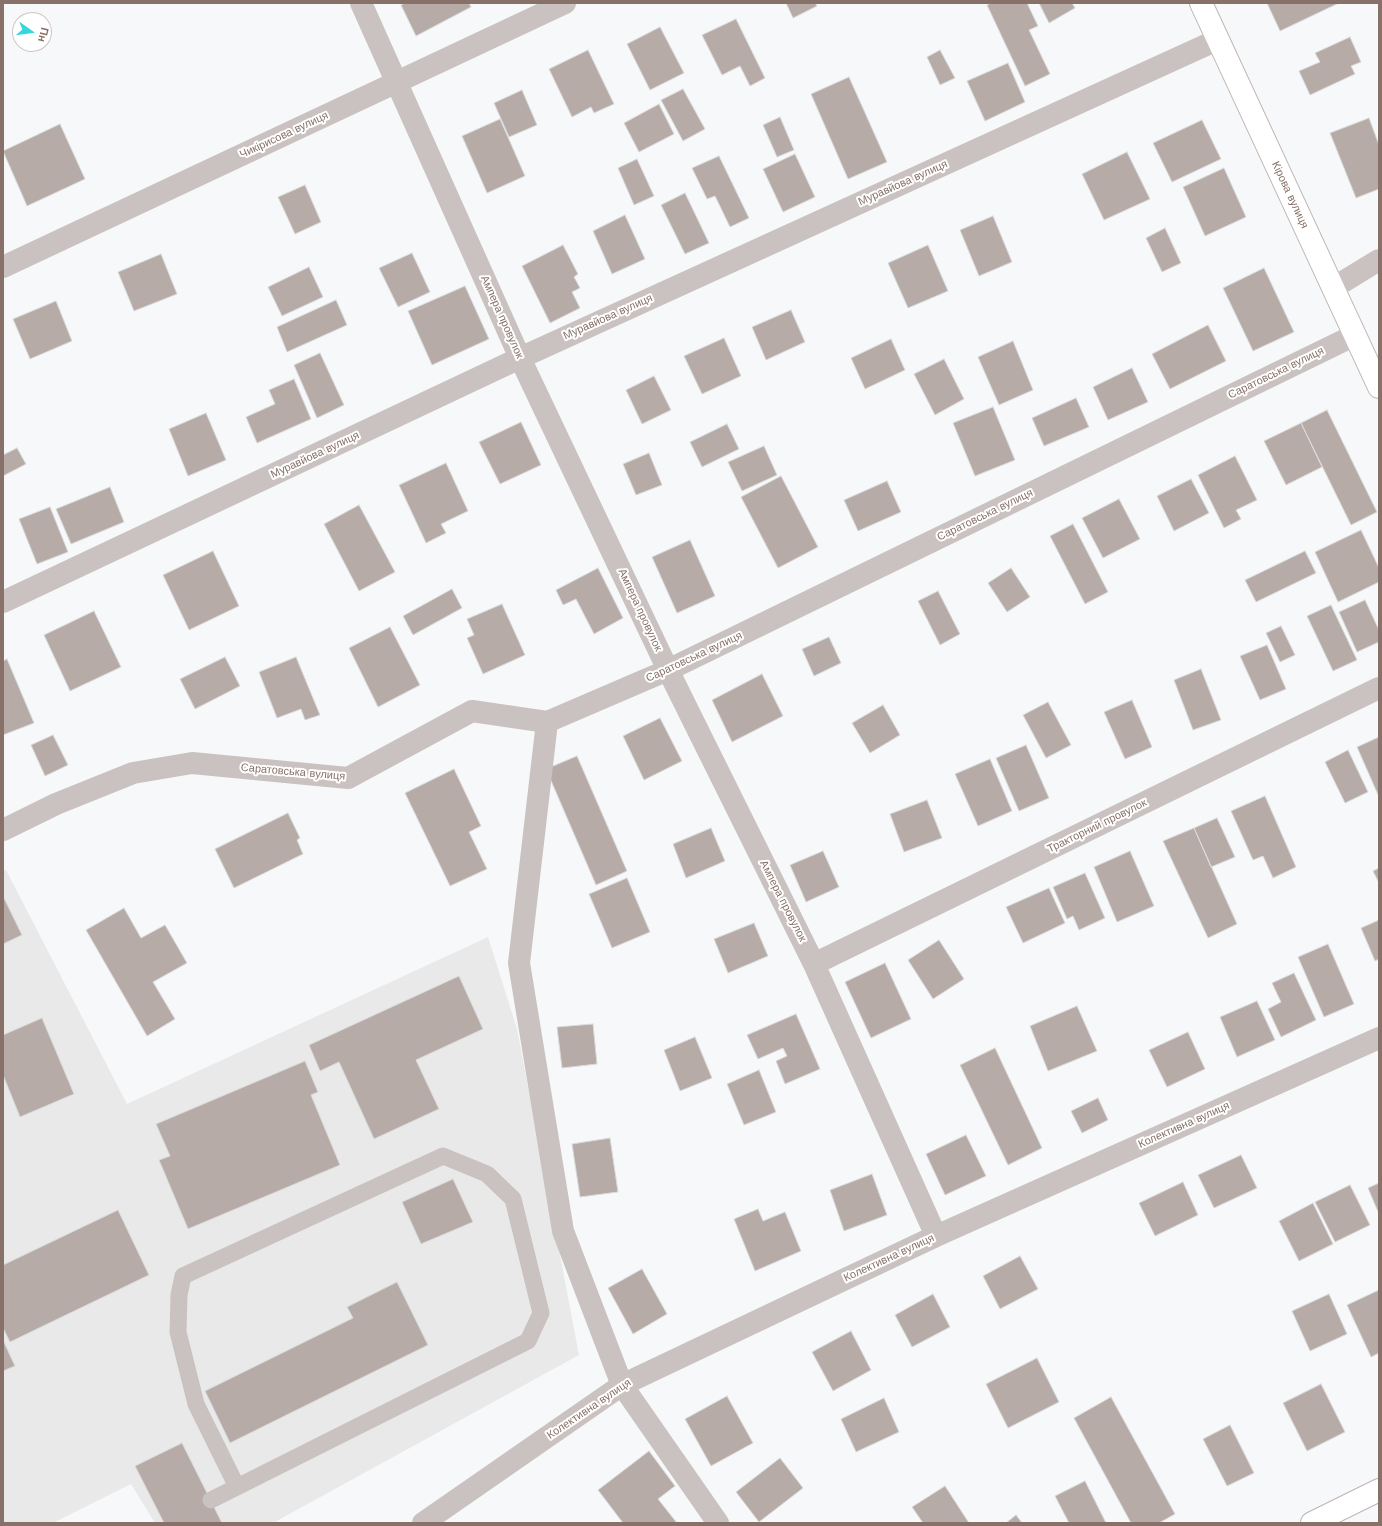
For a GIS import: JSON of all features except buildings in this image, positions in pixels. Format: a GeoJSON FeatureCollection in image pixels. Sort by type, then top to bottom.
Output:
{"type":"FeatureCollection","features":[{"type":"Feature","properties":{"kind":"street","name":"Ампера провулок"},"geometry":{"type":"LineString","coordinates":[[361,3],[398,81],[520,358],[668,670],[814,964],[936,1236]]}},
{"type":"Feature","properties":{"kind":"street","name":"Чикірисова вулиця"},"geometry":{"type":"LineString","coordinates":[[3,267],[565,3]]}},
{"type":"Feature","properties":{"kind":"street","name":"Кірова вулиця"},"geometry":{"type":"LineString","coordinates":[[1201,3],[1379,387]]}},
{"type":"Feature","properties":{"kind":"street","name":"Муравйова вулиця"},"geometry":{"type":"LineString","coordinates":[[3,602],[520,358],[1217,40]]}},
{"type":"Feature","properties":{"kind":"street"},"geometry":{"type":"LineString","coordinates":[[1333,288],[1379,260]]}},
{"type":"Feature","properties":{"kind":"street","name":"Саратовська вулиця"},"geometry":{"type":"LineString","coordinates":[[3,830],[56,804],[133,773],[192,763],[348,778],[472,711],[547,722],[668,670],[1355,335]]}},
{"type":"Feature","properties":{"kind":"street","name":"Тракторний провулок"},"geometry":{"type":"LineString","coordinates":[[814,964],[1379,688]]}},
{"type":"Feature","properties":{"kind":"street"},"geometry":{"type":"LineString","coordinates":[[547,722],[519,963],[563,1231],[622,1385],[718,1523]]}},
{"type":"Feature","properties":{"kind":"street","name":"Колективна вулиця"},"geometry":{"type":"LineString","coordinates":[[423,1523],[622,1385],[936,1236],[1379,1038]]}},
{"type":"Feature","properties":{"kind":"street"},"geometry":{"type":"LineString","coordinates":[[1312,1523],[1379,1490]]}},
{"type":"Feature","properties":{"kind":"lane"},"geometry":{"type":"LineString","coordinates":[[211,1500],[237,1487],[528,1341],[541,1313],[513,1199],[487,1174],[443,1156],[183,1276],[178,1295],[178,1332],[196,1404],[237,1487]]}},
{"type":"Feature","properties":{"kind":"shaded area"},"geometry":{"type":"Polygon","coordinates":[[[6,870],[127,1104],[488,937],[517,1029],[579,1355],[273,1523],[155,1523],[131,1484],[53,1523],[3,1523],[3,871],[6,870]]]}}]}
